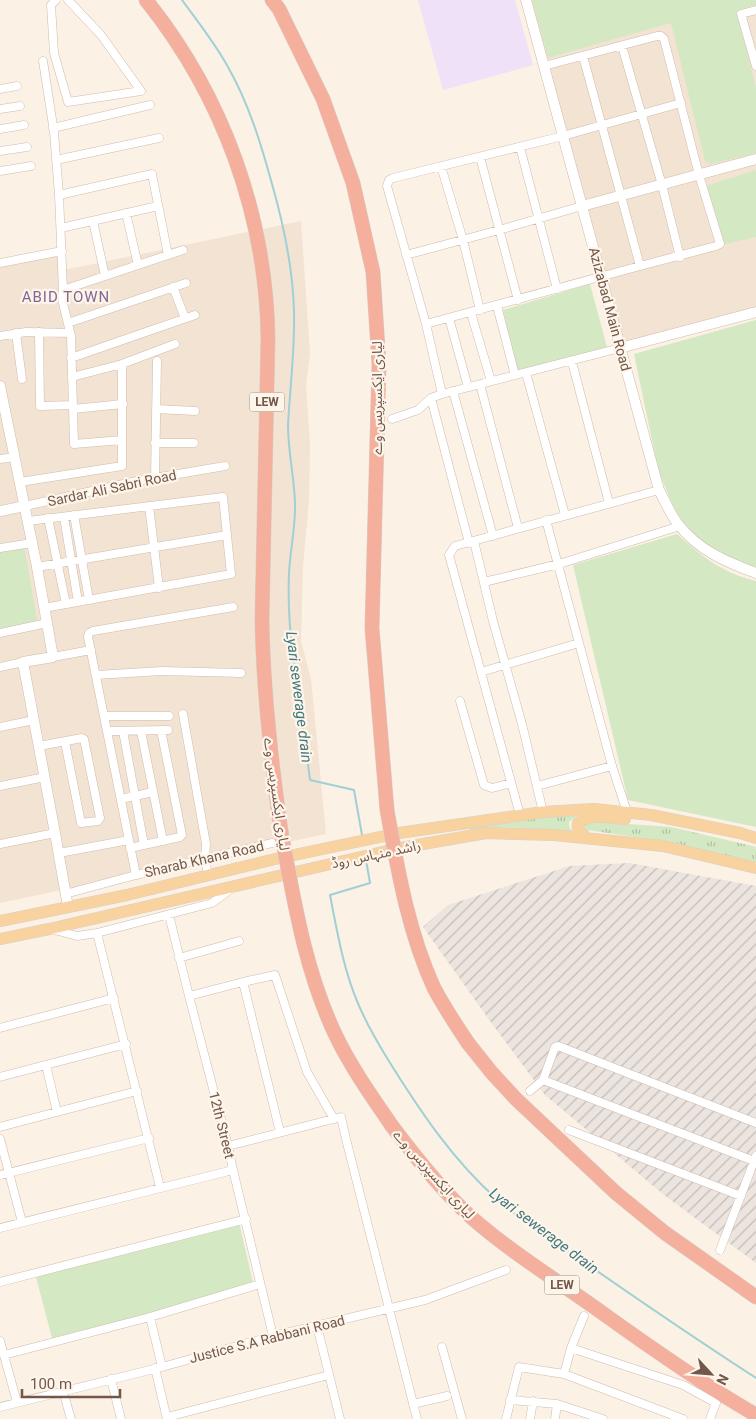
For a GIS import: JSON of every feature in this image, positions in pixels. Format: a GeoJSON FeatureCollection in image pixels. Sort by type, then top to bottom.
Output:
{"type":"FeatureCollection","features":[{"type":"Feature","properties":{"kind":"highway","name":"لیاری ایکسپریس وے"},"geometry":{"type":"LineString","coordinates":[[146,0],[198,76],[217,113],[240,172],[258,247],[267,317],[262,619],[268,740],[281,831],[306,958],[336,1036],[392,1126],[414,1155],[472,1217],[507,1245],[672,1363],[756,1415]]}},
{"type":"Feature","properties":{"kind":"highway","name":"لیاری ایکسپریس وے"},"geometry":{"type":"LineString","coordinates":[[272,0],[324,99],[353,183],[373,272],[379,364],[372,628],[387,810],[401,887],[421,956],[435,988],[460,1031],[492,1073],[516,1099],[570,1151],[665,1233],[756,1297]]}},
{"type":"Feature","properties":{"kind":"main road","name":"راشد منہاس روڈ"},"geometry":{"type":"LineString","coordinates":[[0,921],[127,895],[399,833],[543,812],[594,809],[627,812],[666,818],[756,838]]}},
{"type":"Feature","properties":{"kind":"main road"},"geometry":{"type":"LineString","coordinates":[[587,838],[577,827],[582,819],[592,817],[645,821],[666,818]]}},
{"type":"Feature","properties":{"kind":"main road","name":"راشد منہاس روڈ"},"geometry":{"type":"LineString","coordinates":[[0,938],[49,929],[400,848],[486,833],[554,835],[662,846],[756,868]]}},
{"type":"Feature","properties":{"kind":"street"},"geometry":{"type":"LineString","coordinates":[[56,0],[51,5],[54,53],[68,102],[141,91],[101,35],[68,0]]}},
{"type":"Feature","properties":{"kind":"street","name":"Azizabad Main Road"},"geometry":{"type":"LineString","coordinates":[[526,0],[659,490],[680,526],[700,548],[734,565],[756,573]]}},
{"type":"Feature","properties":{"kind":"street"},"geometry":{"type":"LineString","coordinates":[[756,10],[741,14],[756,66]]}},
{"type":"Feature","properties":{"kind":"street"},"geometry":{"type":"LineString","coordinates":[[426,324],[601,276],[680,257],[720,244],[699,175],[664,38],[657,36],[544,66]]}},
{"type":"Feature","properties":{"kind":"street"},"geometry":{"type":"LineString","coordinates":[[622,46],[662,185],[680,257]]}},
{"type":"Feature","properties":{"kind":"street"},"geometry":{"type":"LineString","coordinates":[[583,56],[640,266]]}},
{"type":"Feature","properties":{"kind":"street"},"geometry":{"type":"LineString","coordinates":[[43,61],[53,128],[59,195],[62,299],[70,333],[74,444],[122,440]]}},
{"type":"Feature","properties":{"kind":"street"},"geometry":{"type":"LineString","coordinates":[[0,89],[17,86]]}},
{"type":"Feature","properties":{"kind":"street"},"geometry":{"type":"LineString","coordinates":[[442,394],[426,324],[387,186],[389,180],[601,126],[681,103]]}},
{"type":"Feature","properties":{"kind":"street"},"geometry":{"type":"LineString","coordinates":[[53,128],[150,105]]}},
{"type":"Feature","properties":{"kind":"street"},"geometry":{"type":"LineString","coordinates":[[0,109],[20,106]]}},
{"type":"Feature","properties":{"kind":"street"},"geometry":{"type":"LineString","coordinates":[[0,130],[24,126]]}},
{"type":"Feature","properties":{"kind":"street"},"geometry":{"type":"LineString","coordinates":[[56,160],[159,138]]}},
{"type":"Feature","properties":{"kind":"street"},"geometry":{"type":"LineString","coordinates":[[0,151],[27,146]]}},
{"type":"Feature","properties":{"kind":"street"},"geometry":{"type":"LineString","coordinates":[[520,147],[557,289]]}},
{"type":"Feature","properties":{"kind":"street"},"geometry":{"type":"LineString","coordinates":[[480,157],[518,300]]}},
{"type":"Feature","properties":{"kind":"street"},"geometry":{"type":"LineString","coordinates":[[406,254],[756,159]]}},
{"type":"Feature","properties":{"kind":"street"},"geometry":{"type":"LineString","coordinates":[[0,171],[31,166]]}},
{"type":"Feature","properties":{"kind":"street"},"geometry":{"type":"LineString","coordinates":[[441,166],[463,240],[480,310]]}},
{"type":"Feature","properties":{"kind":"street"},"geometry":{"type":"LineString","coordinates":[[59,195],[152,174],[168,255]]}},
{"type":"Feature","properties":{"kind":"street"},"geometry":{"type":"LineString","coordinates":[[61,228],[158,206]]}},
{"type":"Feature","properties":{"kind":"street"},"geometry":{"type":"LineString","coordinates":[[126,213],[138,265]]}},
{"type":"Feature","properties":{"kind":"street"},"geometry":{"type":"LineString","coordinates":[[93,221],[105,276]]}},
{"type":"Feature","properties":{"kind":"street"},"geometry":{"type":"LineString","coordinates":[[63,290],[183,250]]}},
{"type":"Feature","properties":{"kind":"street"},"geometry":{"type":"LineString","coordinates":[[0,263],[62,251]]}},
{"type":"Feature","properties":{"kind":"street"},"geometry":{"type":"LineString","coordinates":[[68,323],[186,283]]}},
{"type":"Feature","properties":{"kind":"street"},"geometry":{"type":"LineString","coordinates":[[173,287],[185,318]]}},
{"type":"Feature","properties":{"kind":"street"},"geometry":{"type":"LineString","coordinates":[[497,306],[515,375]]}},
{"type":"Feature","properties":{"kind":"street"},"geometry":{"type":"LineString","coordinates":[[392,419],[418,410],[431,398],[442,394],[572,362],[756,312]]}},
{"type":"Feature","properties":{"kind":"street"},"geometry":{"type":"LineString","coordinates":[[471,313],[491,381]]}},
{"type":"Feature","properties":{"kind":"street"},"geometry":{"type":"LineString","coordinates":[[71,358],[195,315]]}},
{"type":"Feature","properties":{"kind":"street"},"geometry":{"type":"LineString","coordinates":[[449,318],[468,387]]}},
{"type":"Feature","properties":{"kind":"street"},"geometry":{"type":"LineString","coordinates":[[0,336],[39,332],[70,333]]}},
{"type":"Feature","properties":{"kind":"street"},"geometry":{"type":"LineString","coordinates":[[39,332],[40,406],[73,407],[123,404]]}},
{"type":"Feature","properties":{"kind":"street"},"geometry":{"type":"LineString","coordinates":[[16,333],[22,379]]}},
{"type":"Feature","properties":{"kind":"street"},"geometry":{"type":"LineString","coordinates":[[72,377],[122,364],[175,344]]}},
{"type":"Feature","properties":{"kind":"street"},"geometry":{"type":"LineString","coordinates":[[154,478],[157,361]]}},
{"type":"Feature","properties":{"kind":"street"},"geometry":{"type":"LineString","coordinates":[[572,362],[609,503]]}},
{"type":"Feature","properties":{"kind":"street"},"geometry":{"type":"LineString","coordinates":[[20,482],[122,466],[122,364]]}},
{"type":"Feature","properties":{"kind":"street"},"geometry":{"type":"LineString","coordinates":[[526,373],[565,515]]}},
{"type":"Feature","properties":{"kind":"street"},"geometry":{"type":"LineString","coordinates":[[480,384],[518,528]]}},
{"type":"Feature","properties":{"kind":"street"},"geometry":{"type":"LineString","coordinates":[[0,386],[3,412],[15,456],[53,657]]}},
{"type":"Feature","properties":{"kind":"street"},"geometry":{"type":"LineString","coordinates":[[453,391],[493,536]]}},
{"type":"Feature","properties":{"kind":"street"},"geometry":{"type":"LineString","coordinates":[[431,398],[484,582],[522,724],[543,812]]}},
{"type":"Feature","properties":{"kind":"street"},"geometry":{"type":"LineString","coordinates":[[156,410],[195,410]]}},
{"type":"Feature","properties":{"kind":"street"},"geometry":{"type":"LineString","coordinates":[[155,443],[194,443]]}},
{"type":"Feature","properties":{"kind":"street"},"geometry":{"type":"LineString","coordinates":[[0,460],[15,456]]}},
{"type":"Feature","properties":{"kind":"street","name":"Sardar Ali Sabri Road"},"geometry":{"type":"LineString","coordinates":[[0,511],[154,478],[225,466]]}},
{"type":"Feature","properties":{"kind":"street"},"geometry":{"type":"LineString","coordinates":[[520,815],[449,555],[455,546],[659,490]]}},
{"type":"Feature","properties":{"kind":"street"},"geometry":{"type":"LineString","coordinates":[[28,521],[223,497],[231,574],[44,608]]}},
{"type":"Feature","properties":{"kind":"street"},"geometry":{"type":"LineString","coordinates":[[149,506],[159,588]]}},
{"type":"Feature","properties":{"kind":"street"},"geometry":{"type":"LineString","coordinates":[[74,515],[89,600]]}},
{"type":"Feature","properties":{"kind":"street"},"geometry":{"type":"LineString","coordinates":[[64,516],[78,602]]}},
{"type":"Feature","properties":{"kind":"street"},"geometry":{"type":"LineString","coordinates":[[48,518],[66,604]]}},
{"type":"Feature","properties":{"kind":"street"},"geometry":{"type":"LineString","coordinates":[[546,520],[612,766],[627,812]]}},
{"type":"Feature","properties":{"kind":"street"},"geometry":{"type":"LineString","coordinates":[[484,582],[559,564],[680,526]]}},
{"type":"Feature","properties":{"kind":"street"},"geometry":{"type":"LineString","coordinates":[[37,567],[227,535]]}},
{"type":"Feature","properties":{"kind":"street"},"geometry":{"type":"LineString","coordinates":[[0,548],[32,543]]}},
{"type":"Feature","properties":{"kind":"street"},"geometry":{"type":"LineString","coordinates":[[135,872],[88,637],[89,633],[233,607]]}},
{"type":"Feature","properties":{"kind":"street"},"geometry":{"type":"LineString","coordinates":[[0,633],[47,623]]}},
{"type":"Feature","properties":{"kind":"street"},"geometry":{"type":"LineString","coordinates":[[481,672],[579,643]]}},
{"type":"Feature","properties":{"kind":"street"},"geometry":{"type":"LineString","coordinates":[[0,667],[91,650]]}},
{"type":"Feature","properties":{"kind":"street"},"geometry":{"type":"LineString","coordinates":[[23,662],[68,907]]}},
{"type":"Feature","properties":{"kind":"street"},"geometry":{"type":"LineString","coordinates":[[96,675],[162,671],[241,673]]}},
{"type":"Feature","properties":{"kind":"street"},"geometry":{"type":"LineString","coordinates":[[460,701],[484,785],[492,788],[511,783]]}},
{"type":"Feature","properties":{"kind":"street"},"geometry":{"type":"LineString","coordinates":[[183,714],[206,844],[205,859],[208,876]]}},
{"type":"Feature","properties":{"kind":"street"},"geometry":{"type":"LineString","coordinates":[[104,716],[169,716]]}},
{"type":"Feature","properties":{"kind":"street"},"geometry":{"type":"LineString","coordinates":[[0,727],[34,720]]}},
{"type":"Feature","properties":{"kind":"street"},"geometry":{"type":"LineString","coordinates":[[141,730],[163,841]]}},
{"type":"Feature","properties":{"kind":"street"},"geometry":{"type":"LineString","coordinates":[[107,731],[165,730],[182,831],[180,837],[130,848]]}},
{"type":"Feature","properties":{"kind":"street"},"geometry":{"type":"LineString","coordinates":[[123,731],[144,845]]}},
{"type":"Feature","properties":{"kind":"street"},"geometry":{"type":"LineString","coordinates":[[39,746],[82,738],[85,740],[100,818],[98,821],[81,823],[65,742]]}},
{"type":"Feature","properties":{"kind":"street"},"geometry":{"type":"LineString","coordinates":[[537,786],[612,766]]}},
{"type":"Feature","properties":{"kind":"street"},"geometry":{"type":"LineString","coordinates":[[0,786],[45,777]]}},
{"type":"Feature","properties":{"kind":"street"},"geometry":{"type":"LineString","coordinates":[[120,799],[153,792]]}},
{"type":"Feature","properties":{"kind":"street"},"geometry":{"type":"LineString","coordinates":[[0,844],[55,832]]}},
{"type":"Feature","properties":{"kind":"street"},"geometry":{"type":"LineString","coordinates":[[740,833],[756,832]]}},
{"type":"Feature","properties":{"kind":"street"},"geometry":{"type":"LineString","coordinates":[[59,853],[129,840]]}},
{"type":"Feature","properties":{"kind":"street","name":"Sharab Khana Road"},"geometry":{"type":"LineString","coordinates":[[66,894],[135,872],[205,859],[272,843]]}},
{"type":"Feature","properties":{"kind":"street"},"geometry":{"type":"LineString","coordinates":[[49,929],[77,936],[97,933],[212,903],[236,885]]}},
{"type":"Feature","properties":{"kind":"street","name":"12th Street"},"geometry":{"type":"LineString","coordinates":[[169,915],[188,996],[228,1146],[273,1336]]}},
{"type":"Feature","properties":{"kind":"street"},"geometry":{"type":"LineString","coordinates":[[97,933],[160,1187]]}},
{"type":"Feature","properties":{"kind":"street"},"geometry":{"type":"LineString","coordinates":[[179,958],[239,941]]}},
{"type":"Feature","properties":{"kind":"street"},"geometry":{"type":"LineString","coordinates":[[188,996],[275,975],[307,1072],[334,1119]]}},
{"type":"Feature","properties":{"kind":"street"},"geometry":{"type":"LineString","coordinates":[[243,982],[280,1132]]}},
{"type":"Feature","properties":{"kind":"street"},"geometry":{"type":"LineString","coordinates":[[0,1028],[114,998]]}},
{"type":"Feature","properties":{"kind":"street"},"geometry":{"type":"LineString","coordinates":[[0,1077],[126,1044]]}},
{"type":"Feature","properties":{"kind":"street"},"geometry":{"type":"LineString","coordinates":[[530,1091],[543,1080],[555,1047],[558,1046],[756,1123]]}},
{"type":"Feature","properties":{"kind":"street"},"geometry":{"type":"LineString","coordinates":[[46,1065],[58,1112]]}},
{"type":"Feature","properties":{"kind":"street"},"geometry":{"type":"LineString","coordinates":[[543,1080],[755,1158],[720,1250]]}},
{"type":"Feature","properties":{"kind":"street"},"geometry":{"type":"LineString","coordinates":[[0,1127],[137,1091]]}},
{"type":"Feature","properties":{"kind":"street"},"geometry":{"type":"LineString","coordinates":[[228,1146],[342,1117],[417,1419]]}},
{"type":"Feature","properties":{"kind":"street"},"geometry":{"type":"LineString","coordinates":[[569,1130],[740,1196]]}},
{"type":"Feature","properties":{"kind":"street"},"geometry":{"type":"LineString","coordinates":[[0,1175],[149,1138]]}},
{"type":"Feature","properties":{"kind":"street"},"geometry":{"type":"LineString","coordinates":[[0,1139],[22,1222]]}},
{"type":"Feature","properties":{"kind":"street"},"geometry":{"type":"LineString","coordinates":[[0,1228],[233,1170]]}},
{"type":"Feature","properties":{"kind":"street"},"geometry":{"type":"LineString","coordinates":[[0,1282],[246,1219]]}},
{"type":"Feature","properties":{"kind":"street","name":"Justice S.A Rabbani Road"},"geometry":{"type":"LineString","coordinates":[[0,1406],[273,1336],[425,1300],[506,1270]]}},
{"type":"Feature","properties":{"kind":"street"},"geometry":{"type":"LineString","coordinates":[[17,1402],[1,1348],[150,1317],[260,1284]]}},
{"type":"Feature","properties":{"kind":"street"},"geometry":{"type":"LineString","coordinates":[[564,1374],[571,1348],[584,1316]]}},
{"type":"Feature","properties":{"kind":"street"},"geometry":{"type":"LineString","coordinates":[[150,1317],[167,1418],[329,1375]]}},
{"type":"Feature","properties":{"kind":"street"},"geometry":{"type":"LineString","coordinates":[[317,1326],[339,1419]]}},
{"type":"Feature","properties":{"kind":"street"},"geometry":{"type":"LineString","coordinates":[[442,1347],[462,1419]]}},
{"type":"Feature","properties":{"kind":"street"},"geometry":{"type":"LineString","coordinates":[[571,1348],[692,1388],[716,1403],[710,1419]]}},
{"type":"Feature","properties":{"kind":"street"},"geometry":{"type":"LineString","coordinates":[[506,1419],[519,1367],[564,1374],[683,1419]]}},
{"type":"Feature","properties":{"kind":"street"},"geometry":{"type":"LineString","coordinates":[[111,1379],[121,1419]]}},
{"type":"Feature","properties":{"kind":"street"},"geometry":{"type":"LineString","coordinates":[[63,1390],[71,1419]]}},
{"type":"Feature","properties":{"kind":"street"},"geometry":{"type":"LineString","coordinates":[[413,1404],[448,1396]]}},
{"type":"Feature","properties":{"kind":"street"},"geometry":{"type":"LineString","coordinates":[[510,1400],[557,1404],[603,1419]]}},
{"type":"Feature","properties":{"kind":"street"},"geometry":{"type":"LineString","coordinates":[[530,1419],[533,1402]]}},
{"type":"Feature","properties":{"kind":"street"},"geometry":{"type":"LineString","coordinates":[[555,1419],[557,1404]]}},
{"type":"Feature","properties":{"kind":"shaded area"},"geometry":{"type":"Polygon","coordinates":[[[418,0],[515,0],[533,65],[443,90],[418,0]]]}},
{"type":"Feature","properties":{"kind":"shaded area"},"geometry":{"type":"Polygon","coordinates":[[[526,0],[756,0],[756,316],[623,352],[526,0]]]}},
{"type":"Feature","properties":{"kind":"shaded area"},"geometry":{"type":"Polygon","coordinates":[[[301,221],[310,353],[306,385],[310,444],[309,501],[303,566],[301,641],[311,679],[326,834],[0,903],[0,263],[60,250],[64,270],[301,221]]]}},
{"type":"Feature","properties":{"kind":"shaded area"},"geometry":{"type":"Polygon","coordinates":[[[629,863],[756,886],[756,1263],[664,1195],[545,1095],[423,927],[448,905],[570,866],[629,863]]]}},
{"type":"Feature","properties":{"kind":"green space"},"geometry":{"type":"Polygon","coordinates":[[[532,0],[756,0],[756,5],[742,9],[737,13],[756,88],[756,153],[711,164],[705,161],[671,23],[548,58],[532,0]]]}},
{"type":"Feature","properties":{"kind":"green space"},"geometry":{"type":"Polygon","coordinates":[[[756,170],[756,237],[722,245],[706,186],[756,170]]]}},
{"type":"Feature","properties":{"kind":"green space"},"geometry":{"type":"Polygon","coordinates":[[[590,284],[607,347],[517,372],[503,310],[590,284]]]}},
{"type":"Feature","properties":{"kind":"green space"},"geometry":{"type":"Polygon","coordinates":[[[756,320],[756,568],[718,554],[688,533],[673,507],[658,469],[634,354],[756,320]]]}},
{"type":"Feature","properties":{"kind":"green space"},"geometry":{"type":"Polygon","coordinates":[[[677,534],[723,569],[756,581],[756,827],[628,800],[573,565],[677,534]]]}},
{"type":"Feature","properties":{"kind":"green space"},"geometry":{"type":"Polygon","coordinates":[[[24,545],[38,625],[0,633],[0,550],[24,545]]]}},
{"type":"Feature","properties":{"kind":"green space"},"geometry":{"type":"Polygon","coordinates":[[[581,813],[569,822],[569,826],[574,834],[522,828],[470,830],[469,827],[543,817],[581,813]]]}},
{"type":"Feature","properties":{"kind":"green space"},"geometry":{"type":"Polygon","coordinates":[[[587,821],[671,827],[756,847],[756,865],[648,839],[587,830],[583,827],[587,821]]]}},
{"type":"Feature","properties":{"kind":"green space"},"geometry":{"type":"Polygon","coordinates":[[[239,1222],[254,1287],[52,1338],[36,1277],[239,1222]]]}},
{"type":"Feature","properties":{"kind":"waterway","name":"Lyari sewerage drain"},"geometry":{"type":"LineString","coordinates":[[182,0],[218,50],[242,95],[254,124],[284,231],[292,279],[294,312],[288,425],[295,502],[289,574],[290,625],[295,677],[310,780],[354,790],[362,835]]}},
{"type":"Feature","properties":{"kind":"waterway","name":"Lyari sewerage drain"},"geometry":{"type":"LineString","coordinates":[[366,860],[370,883],[330,895],[344,962],[357,1001],[371,1030],[399,1077],[437,1133],[482,1185],[541,1234],[756,1378]]}},
{"type":"Feature","properties":{"kind":"district","name":"ABID TOWN"},"geometry":{"type":"Point","coordinates":[66,297]}}]}
